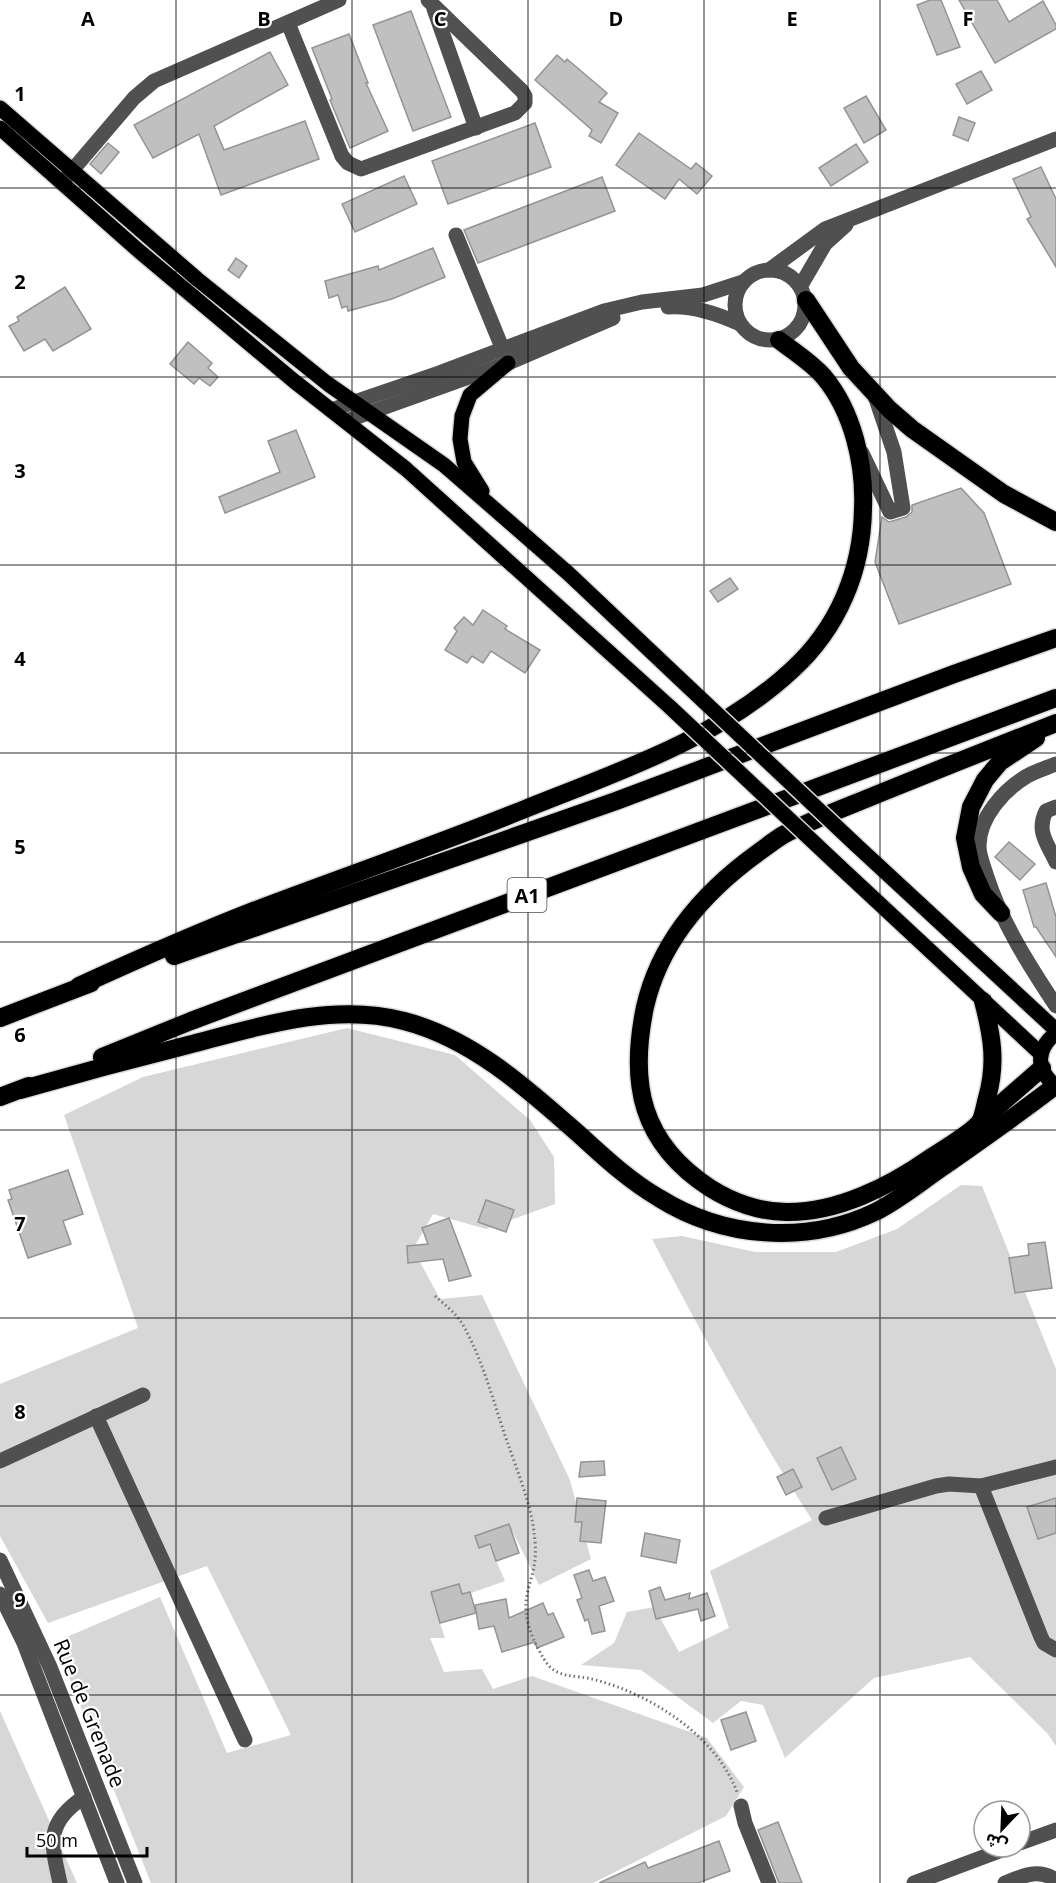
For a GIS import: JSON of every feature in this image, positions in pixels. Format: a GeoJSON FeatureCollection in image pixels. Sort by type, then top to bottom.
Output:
{"type":"FeatureCollection","features":[{"type":"Feature","properties":{"kind":"highway"},"geometry":{"type":"LineString","coordinates":[[803,293],[834,346],[874,394],[912,429],[996,488],[1056,522]]}},
{"type":"Feature","properties":{"kind":"highway"},"geometry":{"type":"LineString","coordinates":[[0,1018],[254,911],[470,831],[675,747],[717,725],[765,694],[794,669],[822,637],[851,583],[860,545],[864,502],[854,437],[838,398],[823,376],[779,340]]}},
{"type":"Feature","properties":{"kind":"highway"},"geometry":{"type":"LineString","coordinates":[[79,986],[217,942],[616,801],[1056,638]]}},
{"type":"Feature","properties":{"kind":"highway","name":"A1"},"geometry":{"type":"LineString","coordinates":[[0,1097],[191,1021],[1056,698]]}},
{"type":"Feature","properties":{"kind":"highway"},"geometry":{"type":"LineString","coordinates":[[1001,913],[983,894],[971,867],[965,838],[971,807],[985,780],[1000,762],[1056,724]]}},
{"type":"Feature","properties":{"kind":"highway"},"geometry":{"type":"LineString","coordinates":[[1041,1061],[980,1123],[922,1164],[893,1181],[846,1201],[814,1210],[786,1212],[762,1210],[723,1196],[682,1169],[661,1144],[648,1117],[639,1080],[638,1039],[648,993],[680,928],[715,888],[739,867],[782,836],[950,764],[1056,724]]}},
{"type":"Feature","properties":{"kind":"highway"},"geometry":{"type":"LineString","coordinates":[[980,1123],[993,1073],[993,1041],[983,1001]]}},
{"type":"Feature","properties":{"kind":"highway"},"geometry":{"type":"LineString","coordinates":[[20,1090],[244,1030],[309,1017],[358,1014],[402,1020],[438,1032],[494,1064],[628,1177],[660,1200],[702,1220],[742,1230],[791,1233],[841,1226],[876,1211],[912,1189],[1056,1086]]}},
{"type":"Feature","properties":{"kind":"main road"},"geometry":{"type":"LineString","coordinates":[[0,108],[197,279],[328,384],[444,465],[569,574],[1056,1032],[1047,1041],[1041,1061]]}},
{"type":"Feature","properties":{"kind":"main road"},"geometry":{"type":"LineString","coordinates":[[0,128],[157,267],[439,498],[671,708],[983,1001],[1041,1061],[1047,1078],[1056,1086]]}},
{"type":"Feature","properties":{"kind":"main road"},"geometry":{"type":"LineString","coordinates":[[490,504],[464,462],[460,427],[470,395],[506,356]]}},
{"type":"Feature","properties":{"kind":"street"},"geometry":{"type":"LineString","coordinates":[[62,183],[134,98],[154,81],[339,0]]}},
{"type":"Feature","properties":{"kind":"street"},"geometry":{"type":"LineString","coordinates":[[288,23],[342,156],[355,167],[370,167],[515,113],[525,103],[522,91],[430,2]]}},
{"type":"Feature","properties":{"kind":"street"},"geometry":{"type":"LineString","coordinates":[[430,2],[476,128]]}},
{"type":"Feature","properties":{"kind":"street"},"geometry":{"type":"LineString","coordinates":[[769,270],[825,230],[1056,139]]}},
{"type":"Feature","properties":{"kind":"street"},"geometry":{"type":"LineString","coordinates":[[332,410],[506,356],[610,319],[644,310],[680,306],[711,313],[740,324],[757,338],[779,340],[798,328],[805,315],[803,293],[825,244],[852,219]]}},
{"type":"Feature","properties":{"kind":"street"},"geometry":{"type":"LineString","coordinates":[[456,235],[506,356]]}},
{"type":"Feature","properties":{"kind":"street"},"geometry":{"type":"LineString","coordinates":[[346,421],[506,356],[585,318],[623,306],[664,298],[703,295],[743,282],[755,273],[769,270],[776,270],[790,276],[803,293]]}},
{"type":"Feature","properties":{"kind":"street"},"geometry":{"type":"LineString","coordinates":[[740,324],[735,303],[743,282]]}},
{"type":"Feature","properties":{"kind":"street"},"geometry":{"type":"LineString","coordinates":[[854,437],[890,512],[903,508],[894,452],[874,394]]}},
{"type":"Feature","properties":{"kind":"street"},"geometry":{"type":"LineString","coordinates":[[1056,764],[1028,776],[1002,796],[983,828],[979,845],[982,862],[1001,913],[1035,974],[1056,1005]]}},
{"type":"Feature","properties":{"kind":"street"},"geometry":{"type":"LineString","coordinates":[[1056,807],[1046,811],[1041,821],[1041,831],[1056,862]]}},
{"type":"Feature","properties":{"kind":"street"},"geometry":{"type":"LineString","coordinates":[[0,1461],[143,1395]]}},
{"type":"Feature","properties":{"kind":"street"},"geometry":{"type":"LineString","coordinates":[[96,1416],[244,1740]]}},
{"type":"Feature","properties":{"kind":"street"},"geometry":{"type":"LineString","coordinates":[[826,1518],[943,1485],[981,1486],[1056,1467]]}},
{"type":"Feature","properties":{"kind":"street"},"geometry":{"type":"LineString","coordinates":[[981,1486],[1044,1643],[1056,1650]]}},
{"type":"Feature","properties":{"kind":"street","name":"Rue de Grenade"},"geometry":{"type":"LineString","coordinates":[[0,1560],[50,1667],[135,1883]]}},
{"type":"Feature","properties":{"kind":"street","name":"Rue de Grenade"},"geometry":{"type":"LineString","coordinates":[[0,1594],[24,1643],[117,1883]]}},
{"type":"Feature","properties":{"kind":"street"},"geometry":{"type":"LineString","coordinates":[[60,1883],[52,1838],[56,1827],[72,1805],[84,1797]]}},
{"type":"Feature","properties":{"kind":"street"},"geometry":{"type":"LineString","coordinates":[[741,1806],[745,1823],[769,1883]]}},
{"type":"Feature","properties":{"kind":"street"},"geometry":{"type":"LineString","coordinates":[[1032,1839],[1056,1830]]}},
{"type":"Feature","properties":{"kind":"street"},"geometry":{"type":"LineString","coordinates":[[914,1883],[978,1859]]}},
{"type":"Feature","properties":{"kind":"street"},"geometry":{"type":"LineString","coordinates":[[1005,1883],[1029,1873],[1047,1874],[1056,1880]]}},
{"type":"Feature","properties":{"kind":"path"},"geometry":{"type":"LineString","coordinates":[[435,1296],[453,1311],[471,1342],[483,1370],[521,1484],[534,1529],[535,1559],[525,1606],[533,1637],[543,1658],[550,1668],[559,1674],[594,1679],[631,1692],[678,1720],[706,1743],[723,1764],[737,1791],[741,1806]]}},
{"type":"Feature","properties":{"kind":"shaded area"},"geometry":{"type":"Polygon","coordinates":[[[347,1028],[455,1055],[530,1120],[554,1157],[555,1204],[486,1229],[433,1214],[413,1249],[440,1299],[482,1295],[570,1480],[591,1559],[539,1585],[513,1532],[488,1542],[505,1581],[434,1606],[445,1638],[430,1638],[444,1672],[482,1669],[493,1689],[532,1676],[707,1738],[744,1787],[726,1816],[593,1883],[151,1883],[55,1642],[160,1597],[227,1753],[291,1735],[207,1566],[48,1623],[0,1536],[0,1384],[138,1328],[64,1115],[143,1077],[347,1028]]]}},
{"type":"Feature","properties":{"kind":"shaded area"},"geometry":{"type":"Polygon","coordinates":[[[961,1185],[982,1186],[1056,1369],[1056,1746],[1047,1733],[970,1657],[874,1678],[785,1758],[763,1705],[741,1701],[713,1723],[641,1670],[581,1665],[614,1643],[627,1612],[654,1607],[679,1652],[729,1628],[710,1571],[812,1520],[729,1381],[652,1239],[682,1236],[755,1252],[836,1252],[897,1229],[961,1185]]]}},
{"type":"Feature","properties":{"kind":"shaded area"},"geometry":{"type":"Polygon","coordinates":[[[0,1711],[77,1883],[0,1883],[0,1711]]]}},
{"type":"Feature","properties":{"kind":"building"},"geometry":{"type":"Polygon","coordinates":[[[930,0],[941,0],[960,47],[937,55],[917,5],[930,0]]]}},
{"type":"Feature","properties":{"kind":"building"},"geometry":{"type":"Polygon","coordinates":[[[959,0],[997,0],[1009,22],[1043,1],[1056,29],[995,63],[959,0]]]}},
{"type":"Feature","properties":{"kind":"building"},"geometry":{"type":"Polygon","coordinates":[[[411,11],[451,117],[413,131],[373,25],[411,11]]]}},
{"type":"Feature","properties":{"kind":"building"},"geometry":{"type":"Polygon","coordinates":[[[349,34],[368,83],[366,83],[388,131],[350,148],[312,48],[349,34]]]}},
{"type":"Feature","properties":{"kind":"building"},"geometry":{"type":"Polygon","coordinates":[[[270,52],[288,85],[214,126],[224,150],[305,121],[319,159],[221,195],[199,134],[153,158],[134,125],[270,52]]]}},
{"type":"Feature","properties":{"kind":"building"},"geometry":{"type":"Polygon","coordinates":[[[557,55],[565,62],[567,59],[607,93],[599,102],[618,113],[601,143],[589,136],[592,130],[535,80],[557,55]]]}},
{"type":"Feature","properties":{"kind":"building"},"geometry":{"type":"Polygon","coordinates":[[[981,71],[992,90],[967,104],[956,84],[981,71]]]}},
{"type":"Feature","properties":{"kind":"building"},"geometry":{"type":"Polygon","coordinates":[[[866,96],[886,130],[864,143],[844,108],[866,96]]]}},
{"type":"Feature","properties":{"kind":"building"},"geometry":{"type":"Polygon","coordinates":[[[959,117],[975,123],[968,141],[953,135],[959,117]]]}},
{"type":"Feature","properties":{"kind":"building"},"geometry":{"type":"Polygon","coordinates":[[[535,123],[551,167],[448,204],[432,161],[535,123]]]}},
{"type":"Feature","properties":{"kind":"building"},"geometry":{"type":"Polygon","coordinates":[[[639,133],[691,169],[696,163],[712,176],[697,194],[679,179],[665,199],[616,165],[639,133]]]}},
{"type":"Feature","properties":{"kind":"building"},"geometry":{"type":"Polygon","coordinates":[[[108,143],[119,152],[101,174],[90,164],[108,143]]]}},
{"type":"Feature","properties":{"kind":"building"},"geometry":{"type":"Polygon","coordinates":[[[856,144],[868,162],[831,186],[819,168],[856,144]]]}},
{"type":"Feature","properties":{"kind":"building"},"geometry":{"type":"Polygon","coordinates":[[[1041,167],[1056,199],[1056,267],[1027,219],[1031,217],[1013,179],[1041,167]]]}},
{"type":"Feature","properties":{"kind":"building"},"geometry":{"type":"Polygon","coordinates":[[[404,176],[417,204],[355,232],[342,204],[404,176]]]}},
{"type":"Feature","properties":{"kind":"building"},"geometry":{"type":"Polygon","coordinates":[[[602,177],[615,211],[478,263],[464,230],[602,177]]]}},
{"type":"Feature","properties":{"kind":"building"},"geometry":{"type":"Polygon","coordinates":[[[433,248],[445,277],[392,299],[348,311],[347,306],[342,308],[338,295],[329,298],[325,281],[378,266],[379,270],[433,248]]]}},
{"type":"Feature","properties":{"kind":"building"},"geometry":{"type":"Polygon","coordinates":[[[236,258],[247,266],[239,278],[228,270],[236,258]]]}},
{"type":"Feature","properties":{"kind":"building"},"geometry":{"type":"Polygon","coordinates":[[[65,287],[91,329],[53,351],[45,339],[24,351],[9,326],[19,321],[17,317],[65,287]]]}},
{"type":"Feature","properties":{"kind":"building"},"geometry":{"type":"Polygon","coordinates":[[[188,342],[212,363],[208,368],[218,377],[210,386],[199,378],[194,384],[170,364],[188,342]]]}},
{"type":"Feature","properties":{"kind":"building"},"geometry":{"type":"Polygon","coordinates":[[[296,430],[315,477],[225,513],[219,497],[280,472],[268,441],[296,430]]]}},
{"type":"Feature","properties":{"kind":"building"},"geometry":{"type":"Polygon","coordinates":[[[961,488],[984,513],[1011,584],[899,624],[875,562],[882,517],[889,522],[906,517],[912,512],[912,505],[961,488]]]}},
{"type":"Feature","properties":{"kind":"building"},"geometry":{"type":"Polygon","coordinates":[[[730,578],[738,589],[718,602],[710,591],[730,578]]]}},
{"type":"Feature","properties":{"kind":"building"},"geometry":{"type":"Polygon","coordinates":[[[483,610],[507,626],[505,629],[540,650],[525,673],[491,651],[483,663],[472,656],[467,663],[445,650],[457,631],[454,628],[464,617],[473,625],[483,610]]]}},
{"type":"Feature","properties":{"kind":"building"},"geometry":{"type":"Polygon","coordinates":[[[1009,842],[1035,864],[1020,880],[995,857],[1009,842]]]}},
{"type":"Feature","properties":{"kind":"building"},"geometry":{"type":"Polygon","coordinates":[[[1046,883],[1056,917],[1056,957],[1034,927],[1023,890],[1046,883]]]}},
{"type":"Feature","properties":{"kind":"building"},"geometry":{"type":"Polygon","coordinates":[[[68,1170],[83,1214],[63,1221],[71,1244],[28,1258],[8,1200],[12,1199],[9,1190],[68,1170]]]}},
{"type":"Feature","properties":{"kind":"building"},"geometry":{"type":"Polygon","coordinates":[[[486,1200],[514,1210],[506,1232],[478,1222],[486,1200]]]}},
{"type":"Feature","properties":{"kind":"building"},"geometry":{"type":"Polygon","coordinates":[[[449,1218],[471,1276],[449,1281],[443,1259],[408,1263],[407,1246],[428,1244],[422,1228],[449,1218]]]}},
{"type":"Feature","properties":{"kind":"building"},"geometry":{"type":"Polygon","coordinates":[[[1045,1242],[1052,1288],[1015,1293],[1009,1258],[1029,1255],[1028,1244],[1045,1242]]]}},
{"type":"Feature","properties":{"kind":"building"},"geometry":{"type":"Polygon","coordinates":[[[841,1447],[856,1479],[832,1490],[817,1458],[841,1447]]]}},
{"type":"Feature","properties":{"kind":"building"},"geometry":{"type":"Polygon","coordinates":[[[604,1461],[605,1475],[579,1477],[581,1462],[604,1461]]]}},
{"type":"Feature","properties":{"kind":"building"},"geometry":{"type":"Polygon","coordinates":[[[793,1469],[802,1487],[786,1495],[777,1477],[793,1469]]]}},
{"type":"Feature","properties":{"kind":"building"},"geometry":{"type":"Polygon","coordinates":[[[577,1498],[606,1501],[601,1543],[580,1541],[582,1522],[575,1522],[577,1498]]]}},
{"type":"Feature","properties":{"kind":"building"},"geometry":{"type":"Polygon","coordinates":[[[1056,1498],[1056,1533],[1038,1539],[1027,1507],[1056,1498]]]}},
{"type":"Feature","properties":{"kind":"building"},"geometry":{"type":"Polygon","coordinates":[[[509,1524],[519,1553],[496,1561],[490,1544],[479,1548],[475,1536],[509,1524]]]}},
{"type":"Feature","properties":{"kind":"building"},"geometry":{"type":"Polygon","coordinates":[[[645,1533],[680,1540],[676,1563],[641,1556],[645,1533]]]}},
{"type":"Feature","properties":{"kind":"building"},"geometry":{"type":"Polygon","coordinates":[[[589,1570],[593,1581],[605,1577],[614,1601],[599,1606],[605,1631],[592,1634],[588,1619],[585,1621],[577,1600],[582,1598],[574,1575],[589,1570]]]}},
{"type":"Feature","properties":{"kind":"building"},"geometry":{"type":"Polygon","coordinates":[[[459,1584],[462,1594],[470,1592],[476,1613],[440,1623],[431,1592],[459,1584]]]}},
{"type":"Feature","properties":{"kind":"building"},"geometry":{"type":"Polygon","coordinates":[[[660,1587],[665,1600],[690,1593],[689,1599],[707,1593],[715,1616],[701,1621],[698,1609],[656,1619],[649,1591],[660,1587]]]}},
{"type":"Feature","properties":{"kind":"building"},"geometry":{"type":"Polygon","coordinates":[[[506,1599],[509,1618],[543,1603],[548,1615],[553,1613],[564,1637],[537,1648],[535,1642],[502,1652],[494,1626],[479,1629],[475,1605],[506,1599]]]}},
{"type":"Feature","properties":{"kind":"building"},"geometry":{"type":"Polygon","coordinates":[[[746,1712],[756,1741],[731,1750],[721,1720],[746,1712]]]}},
{"type":"Feature","properties":{"kind":"building"},"geometry":{"type":"Polygon","coordinates":[[[778,1822],[802,1883],[779,1883],[758,1830],[778,1822]]]}},
{"type":"Feature","properties":{"kind":"building"},"geometry":{"type":"Polygon","coordinates":[[[719,1841],[730,1871],[698,1883],[599,1883],[645,1862],[648,1868],[719,1841]]]}}]}
